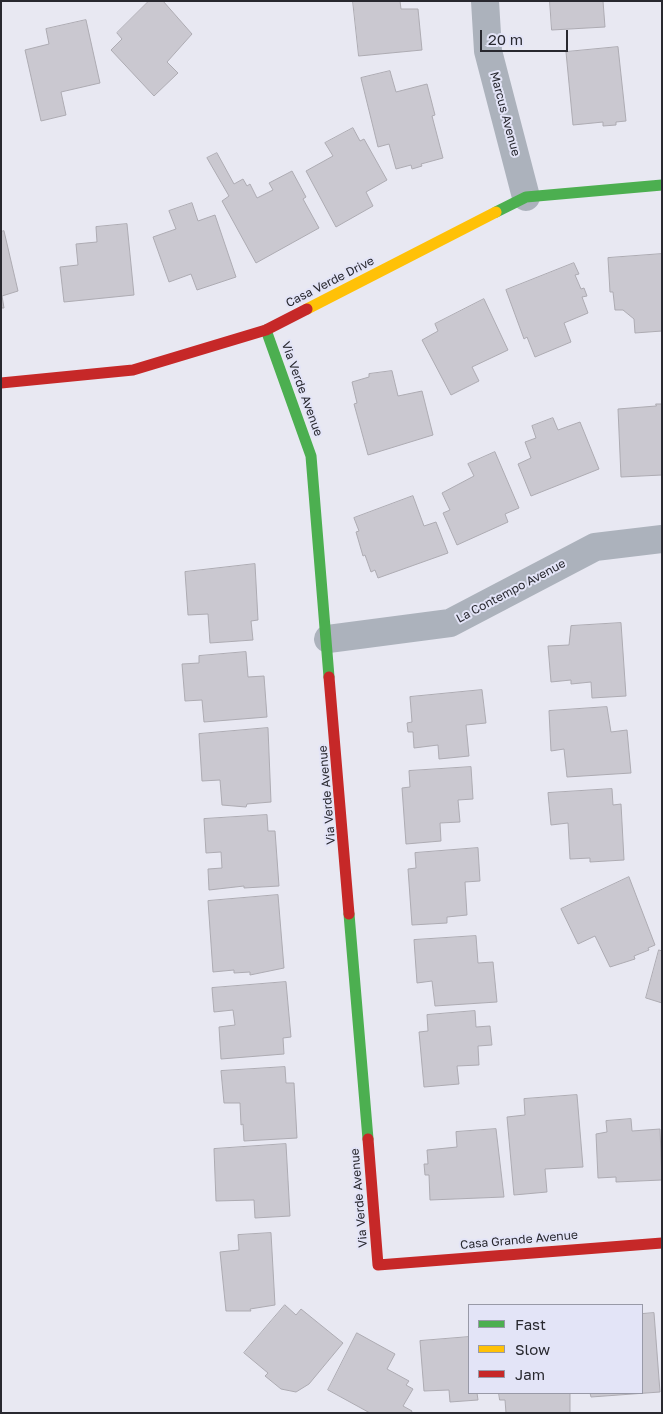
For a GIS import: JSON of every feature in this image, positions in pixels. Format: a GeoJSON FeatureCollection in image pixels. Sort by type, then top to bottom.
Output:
{"type":"FeatureCollection","features":[{"type":"Feature","properties":{"kind":"street","name":"Marcus Avenue"},"geometry":{"type":"LineString","coordinates":[[485,1],[488,51],[526,197]]}},
{"type":"Feature","properties":{"kind":"street","name":"Casa Verde Drive"},"geometry":{"type":"LineString","coordinates":[[1,383],[133,370],[266,330],[526,197],[662,185]]}},
{"type":"Feature","properties":{"kind":"street","name":"Via Verde Avenue"},"geometry":{"type":"LineString","coordinates":[[266,330],[311,456],[328,639],[378,1265]]}},
{"type":"Feature","properties":{"kind":"street","name":"La Contempo Avenue"},"geometry":{"type":"LineString","coordinates":[[328,639],[450,623],[595,547],[662,539]]}},
{"type":"Feature","properties":{"kind":"street","name":"Casa Grande Avenue"},"geometry":{"type":"LineString","coordinates":[[378,1265],[662,1243]]}},
{"type":"Feature","properties":{"kind":"building"},"geometry":{"type":"Polygon","coordinates":[[[149,1],[163,1],[192,34],[167,62],[178,73],[154,96],[111,50],[122,39],[117,33],[149,1]]]}},
{"type":"Feature","properties":{"kind":"building"},"geometry":{"type":"Polygon","coordinates":[[[353,1],[400,1],[401,9],[418,9],[422,50],[359,56],[353,1]]]}},
{"type":"Feature","properties":{"kind":"building"},"geometry":{"type":"Polygon","coordinates":[[[550,1],[603,1],[605,27],[552,30],[550,1]]]}},
{"type":"Feature","properties":{"kind":"building"},"geometry":{"type":"Polygon","coordinates":[[[86,20],[100,83],[61,92],[66,115],[41,121],[25,50],[49,44],[46,29],[86,20]]]}},
{"type":"Feature","properties":{"kind":"building"},"geometry":{"type":"Polygon","coordinates":[[[618,47],[626,121],[616,122],[616,125],[603,126],[603,122],[573,125],[566,52],[618,47]]]}},
{"type":"Feature","properties":{"kind":"building"},"geometry":{"type":"Polygon","coordinates":[[[390,71],[396,92],[427,84],[435,115],[432,116],[443,158],[421,164],[422,166],[412,169],[411,165],[396,169],[389,144],[378,147],[361,78],[390,71]]]}},
{"type":"Feature","properties":{"kind":"building"},"geometry":{"type":"Polygon","coordinates":[[[353,128],[360,141],[364,139],[387,180],[366,192],[373,206],[336,227],[306,171],[333,156],[325,143],[353,128]]]}},
{"type":"Feature","properties":{"kind":"building"},"geometry":{"type":"Polygon","coordinates":[[[217,153],[234,184],[243,179],[247,186],[250,184],[257,198],[273,190],[269,183],[292,171],[306,197],[303,199],[319,228],[256,263],[222,201],[229,196],[207,158],[217,153]]]}},
{"type":"Feature","properties":{"kind":"building"},"geometry":{"type":"Polygon","coordinates":[[[192,203],[198,221],[215,215],[236,277],[197,290],[191,274],[169,282],[153,237],[176,229],[169,211],[192,203]]]}},
{"type":"Feature","properties":{"kind":"building"},"geometry":{"type":"Polygon","coordinates":[[[127,224],[134,295],[64,302],[60,267],[78,265],[76,244],[97,242],[96,227],[127,224]]]}},
{"type":"Feature","properties":{"kind":"building"},"geometry":{"type":"Polygon","coordinates":[[[4,231],[18,291],[2,296],[4,308],[1,308],[1,232],[4,231]]]}},
{"type":"Feature","properties":{"kind":"building"},"geometry":{"type":"Polygon","coordinates":[[[662,254],[662,331],[635,333],[634,319],[623,310],[615,310],[613,292],[610,292],[608,258],[662,254]]]}},
{"type":"Feature","properties":{"kind":"building"},"geometry":{"type":"Polygon","coordinates":[[[574,263],[579,274],[575,275],[581,289],[584,288],[587,296],[582,297],[588,313],[564,323],[571,342],[535,357],[527,337],[524,339],[506,290],[574,263]]]}},
{"type":"Feature","properties":{"kind":"building"},"geometry":{"type":"Polygon","coordinates":[[[484,299],[508,350],[472,367],[479,381],[451,395],[422,340],[438,331],[435,324],[484,299]]]}},
{"type":"Feature","properties":{"kind":"building"},"geometry":{"type":"Polygon","coordinates":[[[392,371],[398,396],[422,391],[433,435],[368,455],[354,404],[357,403],[352,382],[369,377],[369,374],[392,371]]]}},
{"type":"Feature","properties":{"kind":"building"},"geometry":{"type":"Polygon","coordinates":[[[656,404],[662,404],[662,475],[621,477],[618,409],[656,406],[656,404]]]}},
{"type":"Feature","properties":{"kind":"building"},"geometry":{"type":"Polygon","coordinates":[[[553,418],[558,430],[580,422],[599,469],[531,496],[518,464],[531,458],[525,442],[536,438],[532,426],[553,418]]]}},
{"type":"Feature","properties":{"kind":"building"},"geometry":{"type":"Polygon","coordinates":[[[495,452],[519,508],[505,514],[508,522],[457,545],[443,513],[450,510],[442,493],[474,476],[468,464],[495,452]]]}},
{"type":"Feature","properties":{"kind":"building"},"geometry":{"type":"Polygon","coordinates":[[[413,496],[424,526],[436,522],[448,553],[378,578],[375,570],[371,572],[365,555],[363,556],[356,532],[359,531],[354,518],[413,496]]]}},
{"type":"Feature","properties":{"kind":"building"},"geometry":{"type":"Polygon","coordinates":[[[255,564],[258,620],[251,621],[253,640],[210,643],[208,614],[188,615],[185,572],[255,564]]]}},
{"type":"Feature","properties":{"kind":"building"},"geometry":{"type":"Polygon","coordinates":[[[621,623],[626,696],[592,698],[591,682],[571,684],[571,680],[551,682],[548,646],[569,645],[571,626],[621,623]]]}},
{"type":"Feature","properties":{"kind":"building"},"geometry":{"type":"Polygon","coordinates":[[[246,652],[248,677],[264,676],[267,717],[204,722],[202,700],[185,701],[182,664],[199,663],[199,656],[246,652]]]}},
{"type":"Feature","properties":{"kind":"building"},"geometry":{"type":"Polygon","coordinates":[[[482,690],[486,723],[466,725],[469,756],[439,759],[438,745],[414,748],[413,732],[408,732],[407,723],[412,722],[410,697],[482,690]]]}},
{"type":"Feature","properties":{"kind":"building"},"geometry":{"type":"Polygon","coordinates":[[[607,707],[611,732],[627,730],[631,773],[567,777],[564,749],[551,751],[549,711],[607,707]]]}},
{"type":"Feature","properties":{"kind":"building"},"geometry":{"type":"Polygon","coordinates":[[[268,728],[271,802],[247,804],[246,807],[222,805],[220,780],[202,781],[199,734],[268,728]]]}},
{"type":"Feature","properties":{"kind":"building"},"geometry":{"type":"Polygon","coordinates":[[[471,767],[473,799],[458,800],[460,822],[440,823],[441,841],[406,844],[402,788],[410,787],[409,771],[471,767]]]}},
{"type":"Feature","properties":{"kind":"building"},"geometry":{"type":"Polygon","coordinates":[[[612,789],[613,805],[621,804],[624,860],[590,862],[590,858],[570,859],[568,823],[551,825],[548,793],[612,789]]]}},
{"type":"Feature","properties":{"kind":"building"},"geometry":{"type":"Polygon","coordinates":[[[267,815],[268,831],[275,831],[279,886],[244,888],[244,886],[209,890],[208,869],[222,868],[221,852],[206,853],[204,819],[267,815]]]}},
{"type":"Feature","properties":{"kind":"building"},"geometry":{"type":"Polygon","coordinates":[[[478,848],[480,881],[465,882],[467,915],[447,917],[447,923],[412,925],[408,869],[416,868],[415,853],[478,848]]]}},
{"type":"Feature","properties":{"kind":"building"},"geometry":{"type":"Polygon","coordinates":[[[629,877],[655,945],[648,948],[649,950],[634,956],[635,959],[610,967],[595,936],[578,944],[561,909],[629,877]]]}},
{"type":"Feature","properties":{"kind":"building"},"geometry":{"type":"Polygon","coordinates":[[[278,895],[284,968],[250,975],[250,972],[234,973],[234,970],[213,972],[208,901],[278,895]]]}},
{"type":"Feature","properties":{"kind":"building"},"geometry":{"type":"Polygon","coordinates":[[[476,936],[478,963],[493,962],[497,1002],[435,1006],[432,981],[417,983],[414,940],[476,936]]]}},
{"type":"Feature","properties":{"kind":"building"},"geometry":{"type":"Polygon","coordinates":[[[659,950],[662,951],[662,1003],[646,998],[659,950]]]}},
{"type":"Feature","properties":{"kind":"building"},"geometry":{"type":"Polygon","coordinates":[[[286,982],[291,1037],[283,1038],[284,1054],[221,1059],[219,1027],[235,1025],[233,1010],[214,1012],[212,988],[286,982]]]}},
{"type":"Feature","properties":{"kind":"building"},"geometry":{"type":"Polygon","coordinates":[[[475,1011],[476,1027],[490,1026],[492,1045],[478,1046],[479,1065],[457,1066],[459,1084],[424,1087],[419,1032],[428,1031],[427,1015],[475,1011]]]}},
{"type":"Feature","properties":{"kind":"building"},"geometry":{"type":"Polygon","coordinates":[[[285,1067],[286,1083],[294,1083],[297,1138],[244,1141],[240,1103],[224,1103],[221,1071],[285,1067]]]}},
{"type":"Feature","properties":{"kind":"building"},"geometry":{"type":"Polygon","coordinates":[[[577,1095],[583,1167],[545,1169],[547,1192],[514,1195],[507,1117],[525,1115],[524,1099],[577,1095]]]}},
{"type":"Feature","properties":{"kind":"building"},"geometry":{"type":"Polygon","coordinates":[[[631,1119],[632,1131],[660,1129],[662,1180],[616,1182],[616,1177],[598,1178],[596,1134],[607,1132],[606,1121],[631,1119]]]}},
{"type":"Feature","properties":{"kind":"building"},"geometry":{"type":"Polygon","coordinates":[[[496,1129],[504,1197],[430,1200],[429,1175],[425,1175],[424,1164],[428,1164],[427,1150],[457,1147],[456,1132],[496,1129]]]}},
{"type":"Feature","properties":{"kind":"building"},"geometry":{"type":"Polygon","coordinates":[[[286,1144],[290,1216],[255,1218],[254,1200],[216,1201],[214,1149],[286,1144]]]}},
{"type":"Feature","properties":{"kind":"building"},"geometry":{"type":"Polygon","coordinates":[[[271,1233],[275,1305],[250,1309],[251,1311],[226,1311],[220,1252],[239,1250],[238,1235],[271,1233]]]}},
{"type":"Feature","properties":{"kind":"building"},"geometry":{"type":"Polygon","coordinates":[[[285,1305],[296,1315],[301,1309],[343,1343],[309,1384],[296,1392],[281,1389],[265,1376],[268,1373],[244,1353],[285,1305]]]}},
{"type":"Feature","properties":{"kind":"building"},"geometry":{"type":"Polygon","coordinates":[[[654,1313],[660,1392],[643,1393],[643,1314],[654,1313]]]}},
{"type":"Feature","properties":{"kind":"building"},"geometry":{"type":"Polygon","coordinates":[[[357,1333],[395,1354],[387,1369],[409,1381],[406,1385],[413,1389],[403,1406],[412,1411],[411,1413],[370,1413],[328,1390],[357,1333]]]}},
{"type":"Feature","properties":{"kind":"building"},"geometry":{"type":"Polygon","coordinates":[[[468,1337],[468,1394],[477,1394],[478,1400],[450,1402],[449,1390],[424,1391],[420,1341],[468,1337]]]}},
{"type":"Feature","properties":{"kind":"building"},"geometry":{"type":"Polygon","coordinates":[[[499,1394],[570,1394],[570,1413],[506,1413],[505,1400],[500,1400],[499,1394]]]}},
{"type":"Feature","properties":{"kind":"building"},"geometry":{"type":"Polygon","coordinates":[[[590,1394],[632,1394],[591,1397],[590,1394]]]}},
{"type":"Feature","properties":{"kind":"traffic: fast"},"geometry":{"type":"LineString","coordinates":[[496,212],[526,197],[662,185]]}},
{"type":"Feature","properties":{"kind":"traffic: fast"},"geometry":{"type":"LineString","coordinates":[[266,330],[311,456],[329,677]]}},
{"type":"Feature","properties":{"kind":"traffic: fast"},"geometry":{"type":"LineString","coordinates":[[349,914],[368,1139]]}},
{"type":"Feature","properties":{"kind":"traffic: slow"},"geometry":{"type":"LineString","coordinates":[[307,309],[496,212]]}},
{"type":"Feature","properties":{"kind":"traffic: jam"},"geometry":{"type":"LineString","coordinates":[[1,383],[133,370],[266,330],[307,309]]}},
{"type":"Feature","properties":{"kind":"traffic: jam"},"geometry":{"type":"LineString","coordinates":[[329,677],[349,914]]}},
{"type":"Feature","properties":{"kind":"traffic: jam"},"geometry":{"type":"LineString","coordinates":[[368,1139],[378,1265],[662,1243]]}}]}
